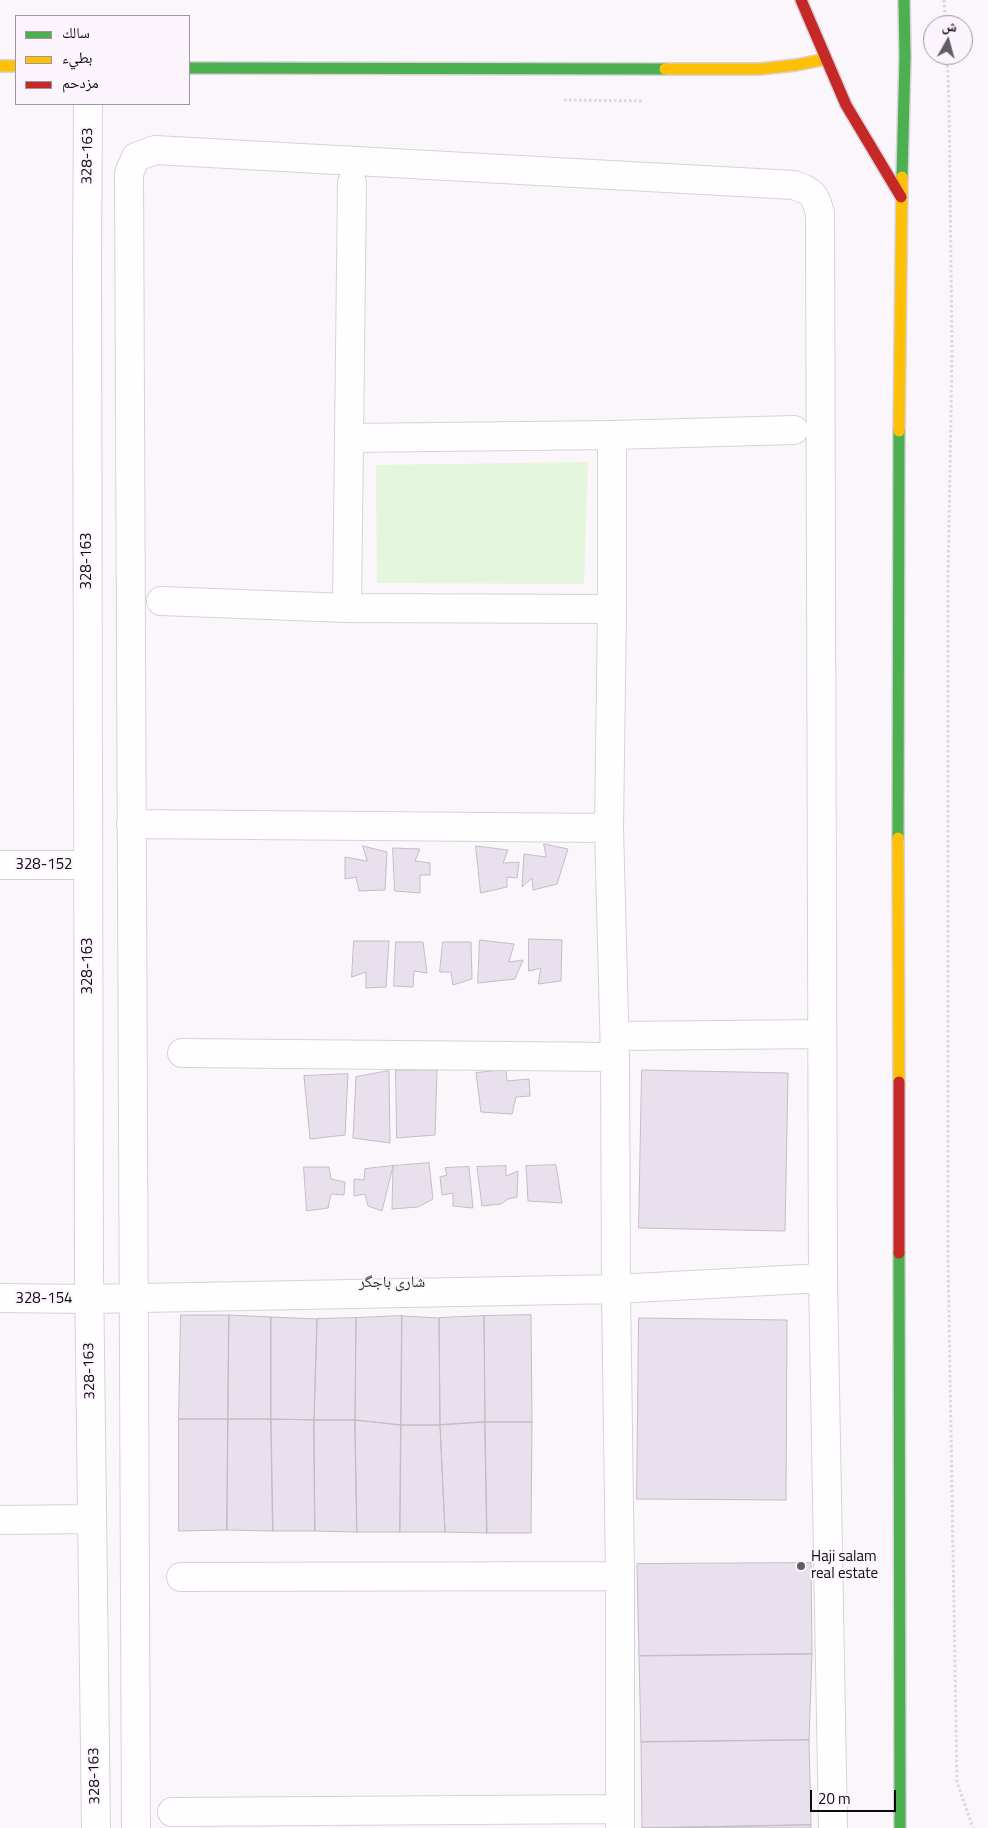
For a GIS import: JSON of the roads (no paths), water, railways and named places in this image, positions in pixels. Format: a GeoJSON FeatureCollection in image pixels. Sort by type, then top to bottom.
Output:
{"type":"FeatureCollection","features":[{"type":"Feature","properties":{"kind":"street"},"geometry":{"type":"LineString","coordinates":[[801,0],[846,105],[902,198]]}},
{"type":"Feature","properties":{"kind":"street"},"geometry":{"type":"LineString","coordinates":[[900,1828],[898,637],[905,57],[904,0]]}},
{"type":"Feature","properties":{"kind":"street"},"geometry":{"type":"LineString","coordinates":[[190,68],[760,69],[796,65],[826,58]]}},
{"type":"Feature","properties":{"kind":"street"},"geometry":{"type":"LineString","coordinates":[[0,66],[15,66]]}},
{"type":"Feature","properties":{"kind":"street","name":"328-163"},"geometry":{"type":"LineString","coordinates":[[88,105],[89,1299],[96,1828]]}},
{"type":"Feature","properties":{"kind":"street"},"geometry":{"type":"LineString","coordinates":[[136,1828],[129,173],[136,157],[155,150],[794,185],[809,190],[816,200],[820,213],[823,1278],[833,1828]]}},
{"type":"Feature","properties":{"kind":"street"},"geometry":{"type":"LineString","coordinates":[[347,608],[352,183]]}},
{"type":"Feature","properties":{"kind":"street"},"geometry":{"type":"LineString","coordinates":[[87,206],[129,205]]}},
{"type":"Feature","properties":{"kind":"street"},"geometry":{"type":"LineString","coordinates":[[350,438],[612,436],[794,430]]}},
{"type":"Feature","properties":{"kind":"street"},"geometry":{"type":"LineString","coordinates":[[172,1812],[620,1818],[620,1576],[615,1047],[609,828],[612,436]]}},
{"type":"Feature","properties":{"kind":"street"},"geometry":{"type":"LineString","coordinates":[[161,601],[347,608],[612,609]]}},
{"type":"Feature","properties":{"kind":"street"},"geometry":{"type":"LineString","coordinates":[[131,824],[609,828]]}},
{"type":"Feature","properties":{"kind":"street","name":"328-152"},"geometry":{"type":"LineString","coordinates":[[0,865],[88,865]]}},
{"type":"Feature","properties":{"kind":"street"},"geometry":{"type":"LineString","coordinates":[[182,1053],[615,1047],[822,1034]]}},
{"type":"Feature","properties":{"kind":"street","name":"328-154"},"geometry":{"type":"LineString","coordinates":[[0,1298],[89,1299],[616,1289],[823,1278]]}},
{"type":"Feature","properties":{"kind":"street"},"geometry":{"type":"LineString","coordinates":[[0,1520],[92,1519]]}},
{"type":"Feature","properties":{"kind":"street"},"geometry":{"type":"LineString","coordinates":[[181,1577],[620,1576]]}},
{"type":"Feature","properties":{"kind":"place","name":"Haji salam real estate"},"geometry":{"type":"Point","coordinates":[801,1566]}},
{"type":"Feature","properties":{"kind":"district","name":"شاری باجگر"},"geometry":{"type":"Point","coordinates":[392,1283]}}]}
